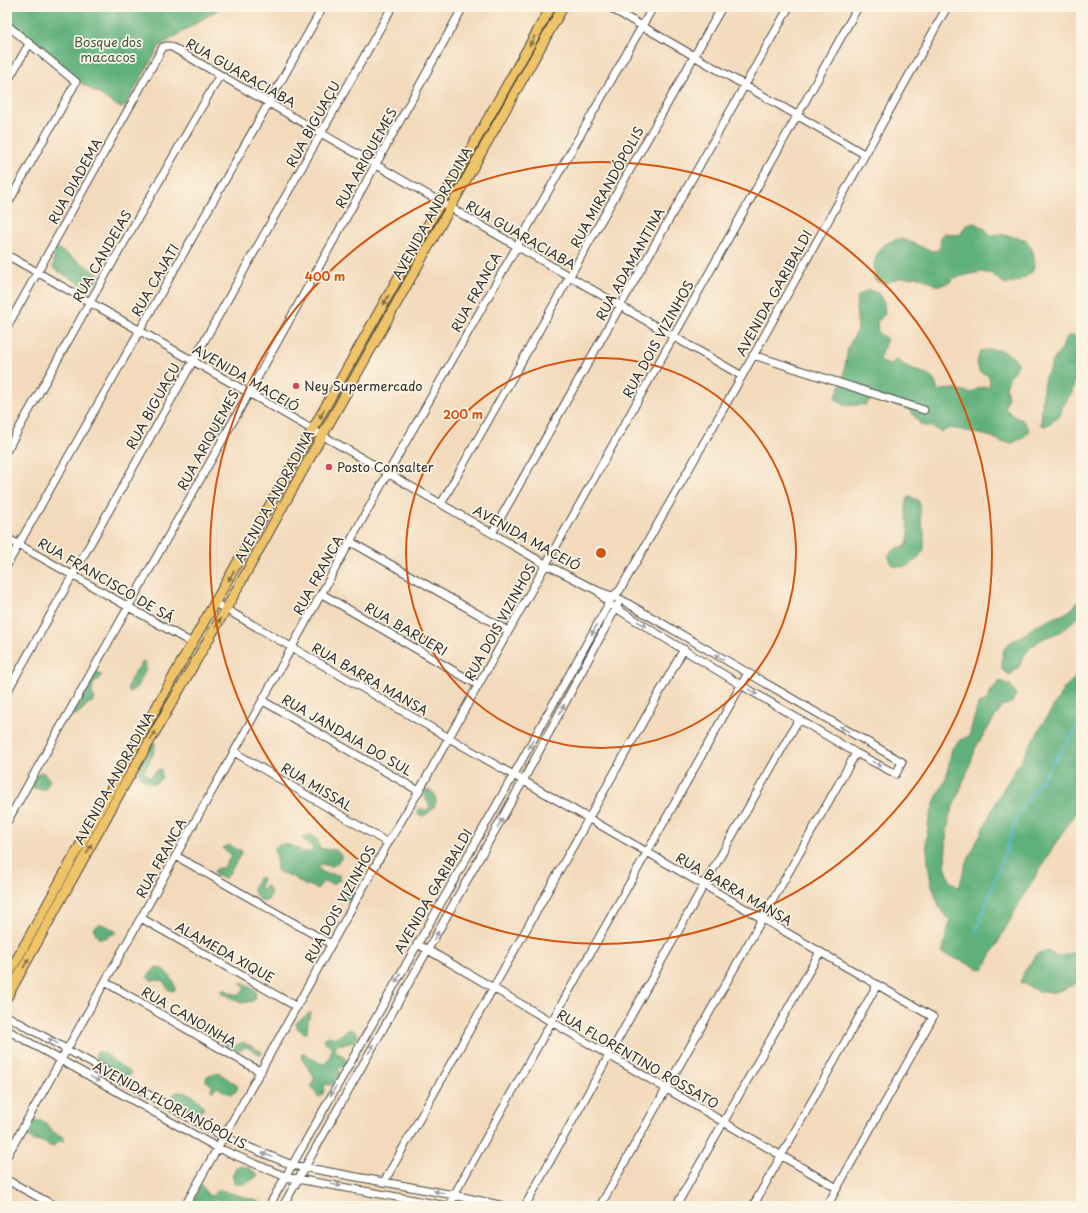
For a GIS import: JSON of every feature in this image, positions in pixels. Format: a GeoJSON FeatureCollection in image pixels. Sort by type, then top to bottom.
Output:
{"type":"FeatureCollection","features":[{"type":"Feature","properties":{"kind":"main road","name":"AVENIDA ANDRADINA"},"geometry":{"type":"LineString","coordinates":[[7,997],[192,643],[551,7]]}},
{"type":"Feature","properties":{"kind":"main road","name":"AVENIDA ANDRADINA"},"geometry":{"type":"LineString","coordinates":[[7,976],[118,787],[226,609],[563,7]]}},
{"type":"Feature","properties":{"kind":"street","name":"RUA CAJATI"},"geometry":{"type":"LineString","coordinates":[[7,565],[322,7]]}},
{"type":"Feature","properties":{"kind":"street","name":"RUA BIGUAÇU"},"geometry":{"type":"LineString","coordinates":[[7,692],[192,360],[392,7]]}},
{"type":"Feature","properties":{"kind":"street","name":"RUA ARIQUEMES"},"geometry":{"type":"LineString","coordinates":[[7,822],[249,393],[463,7]]}},
{"type":"Feature","properties":{"kind":"street"},"geometry":{"type":"LineString","coordinates":[[609,7],[864,154]]}},
{"type":"Feature","properties":{"kind":"street","name":"RUA FRANCA"},"geometry":{"type":"LineString","coordinates":[[7,1156],[176,856],[388,473],[653,7]]}},
{"type":"Feature","properties":{"kind":"street","name":"RUA MIRANDÓPOLIS"},"geometry":{"type":"LineString","coordinates":[[441,504],[722,7]]}},
{"type":"Feature","properties":{"kind":"street","name":"RUA ADAMANTINA"},"geometry":{"type":"LineString","coordinates":[[492,533],[789,7]]}},
{"type":"Feature","properties":{"kind":"street","name":"RUA DOIS VIZINHOS"},"geometry":{"type":"LineString","coordinates":[[185,1206],[858,7]]}},
{"type":"Feature","properties":{"kind":"street","name":"AVENIDA GARIBALDI"},"geometry":{"type":"LineString","coordinates":[[269,1206],[513,776],[613,596],[620,590],[742,376],[947,7]]}},
{"type":"Feature","properties":{"kind":"street"},"geometry":{"type":"LineString","coordinates":[[7,25],[75,81],[76,85],[7,205]]}},
{"type":"Feature","properties":{"kind":"street"},"geometry":{"type":"LineString","coordinates":[[7,82],[29,44]]}},
{"type":"Feature","properties":{"kind":"street","name":"RUA GUARACIABA"},"geometry":{"type":"LineString","coordinates":[[163,48],[170,46],[322,132],[441,203],[621,305],[742,376]]}},
{"type":"Feature","properties":{"kind":"street","name":"RUA DIADEMA"},"geometry":{"type":"LineString","coordinates":[[7,327],[163,48]]}},
{"type":"Feature","properties":{"kind":"street","name":"RUA CANDEIAS"},"geometry":{"type":"LineString","coordinates":[[7,450],[220,75]]}},
{"type":"Feature","properties":{"kind":"street","name":"AVENIDA MACEIÓ"},"geometry":{"type":"LineString","coordinates":[[7,255],[545,564],[598,591],[613,596],[902,762],[896,774],[856,753]]}},
{"type":"Feature","properties":{"kind":"street"},"geometry":{"type":"LineString","coordinates":[[753,355],[924,410]]}},
{"type":"Feature","properties":{"kind":"street","name":"RUA FRANCISCO DE SÁ"},"geometry":{"type":"LineString","coordinates":[[7,538],[192,643]]}},
{"type":"Feature","properties":{"kind":"street"},"geometry":{"type":"LineString","coordinates":[[351,542],[508,631]]}},
{"type":"Feature","properties":{"kind":"street","name":"AVENIDA GARIBALDI"},"geometry":{"type":"LineString","coordinates":[[283,1206],[523,781],[616,608],[620,600],[620,590]]}},
{"type":"Feature","properties":{"kind":"street","name":"AVENIDA MACEIÓ"},"geometry":{"type":"LineString","coordinates":[[598,591],[609,604]]}},
{"type":"Feature","properties":{"kind":"street","name":"RUA BARUERI"},"geometry":{"type":"LineString","coordinates":[[322,594],[478,685]]}},
{"type":"Feature","properties":{"kind":"street","name":"RUA BARRA MANSA"},"geometry":{"type":"LineString","coordinates":[[215,603],[933,1017],[837,1188]]}},
{"type":"Feature","properties":{"kind":"street"},"geometry":{"type":"LineString","coordinates":[[600,1206],[856,753],[609,604]]}},
{"type":"Feature","properties":{"kind":"street"},"geometry":{"type":"LineString","coordinates":[[384,1182],[684,649]]}},
{"type":"Feature","properties":{"kind":"street"},"geometry":{"type":"LineString","coordinates":[[448,1206],[748,673]]}},
{"type":"Feature","properties":{"kind":"street","name":"RUA JANDAIA DO SUL"},"geometry":{"type":"LineString","coordinates":[[263,700],[419,791]]}},
{"type":"Feature","properties":{"kind":"street"},"geometry":{"type":"LineString","coordinates":[[525,1206],[704,885],[799,719]]}},
{"type":"Feature","properties":{"kind":"street","name":"RUA MISSAL"},"geometry":{"type":"LineString","coordinates":[[234,752],[388,843]]}},
{"type":"Feature","properties":{"kind":"street"},"geometry":{"type":"LineString","coordinates":[[176,856],[331,944]]}},
{"type":"Feature","properties":{"kind":"street","name":"ALAMEDA XIQUE"},"geometry":{"type":"LineString","coordinates":[[141,918],[297,1007]]}},
{"type":"Feature","properties":{"kind":"street","name":"RUA FLORENTINO ROSSATO"},"geometry":{"type":"LineString","coordinates":[[417,944],[837,1188]]}},
{"type":"Feature","properties":{"kind":"street"},"geometry":{"type":"LineString","coordinates":[[676,1206],[820,952]]}},
{"type":"Feature","properties":{"kind":"street","name":"RUA CANOINHA"},"geometry":{"type":"LineString","coordinates":[[105,982],[261,1072]]}},
{"type":"Feature","properties":{"kind":"street"},"geometry":{"type":"LineString","coordinates":[[753,1206],[877,985]]}},
{"type":"Feature","properties":{"kind":"street"},"geometry":{"type":"LineString","coordinates":[[7,1016],[224,1137],[292,1165],[454,1195],[504,1206]]}},
{"type":"Feature","properties":{"kind":"street","name":"AVENIDA FLORIANÓPOLIS"},"geometry":{"type":"LineString","coordinates":[[7,1030],[218,1148],[286,1177],[297,1180],[321,1182],[448,1206]]}},
{"type":"Feature","properties":{"kind":"street"},"geometry":{"type":"LineString","coordinates":[[7,1180],[54,1206]]}},
{"type":"Feature","properties":{"kind":"street"},"geometry":{"type":"LineString","coordinates":[[827,1206],[837,1188]]}},
{"type":"Feature","properties":{"kind":"green space","name":"Bosque dos macacos"},"geometry":{"type":"Polygon","coordinates":[[[13,7],[222,7],[160,46],[125,106],[121,108],[83,84],[8,20],[9,14],[13,7]]]}},
{"type":"Feature","properties":{"kind":"green space"},"geometry":{"type":"Polygon","coordinates":[[[972,223],[985,229],[991,235],[995,234],[1025,239],[1034,254],[1033,271],[1020,280],[1005,284],[992,274],[981,272],[954,278],[950,282],[939,286],[921,277],[900,278],[884,284],[879,283],[874,279],[876,257],[881,248],[885,245],[899,239],[909,241],[932,251],[937,251],[940,247],[941,236],[945,233],[956,235],[961,234],[966,225],[972,223]]]}},
{"type":"Feature","properties":{"kind":"green space"},"geometry":{"type":"Polygon","coordinates":[[[57,248],[97,273],[99,277],[95,283],[87,288],[53,268],[54,255],[57,248]]]}},
{"type":"Feature","properties":{"kind":"green space"},"geometry":{"type":"Polygon","coordinates":[[[868,290],[878,293],[884,303],[885,314],[877,322],[878,333],[887,339],[879,359],[888,365],[897,360],[911,369],[931,376],[938,391],[954,389],[970,393],[979,388],[990,386],[989,375],[979,372],[977,362],[980,351],[992,349],[1006,352],[1019,363],[1010,376],[1006,387],[1008,398],[1005,408],[1013,416],[1023,420],[1029,430],[1023,438],[1013,443],[1002,442],[992,437],[951,428],[941,432],[932,427],[921,425],[910,410],[873,398],[865,405],[844,405],[835,399],[843,379],[848,347],[858,329],[856,307],[858,296],[868,290]]]}},
{"type":"Feature","properties":{"kind":"green space"},"geometry":{"type":"Polygon","coordinates":[[[1070,335],[1075,336],[1078,341],[1076,352],[1076,377],[1072,392],[1063,406],[1060,416],[1046,426],[1041,425],[1045,377],[1051,368],[1051,363],[1062,349],[1065,339],[1070,335]]]}},
{"type":"Feature","properties":{"kind":"green space"},"geometry":{"type":"Polygon","coordinates":[[[221,418],[225,422],[225,427],[220,434],[211,441],[214,426],[221,418]]]}},
{"type":"Feature","properties":{"kind":"green space"},"geometry":{"type":"Polygon","coordinates":[[[909,496],[918,500],[920,505],[921,521],[924,532],[924,549],[918,558],[910,565],[904,567],[894,566],[889,558],[889,555],[894,550],[906,546],[908,540],[909,534],[906,508],[909,496]]]}},
{"type":"Feature","properties":{"kind":"green space"},"geometry":{"type":"Polygon","coordinates":[[[1081,596],[1081,614],[1062,631],[1042,639],[1030,648],[1023,657],[1019,667],[1010,675],[1002,670],[1003,653],[1005,648],[1013,640],[1038,624],[1068,612],[1077,603],[1081,596]]]}},
{"type":"Feature","properties":{"kind":"green space"},"geometry":{"type":"Polygon","coordinates":[[[143,662],[146,664],[144,674],[137,687],[130,692],[128,690],[128,686],[133,675],[143,662]]]}},
{"type":"Feature","properties":{"kind":"green space"},"geometry":{"type":"Polygon","coordinates":[[[97,672],[102,676],[93,685],[92,694],[95,698],[93,702],[87,705],[76,715],[72,716],[71,713],[81,700],[93,676],[97,672]]]}},
{"type":"Feature","properties":{"kind":"green space"},"geometry":{"type":"Polygon","coordinates":[[[1081,673],[1081,803],[1022,898],[983,970],[942,953],[950,921],[940,909],[932,886],[929,871],[926,840],[929,819],[936,798],[946,779],[952,748],[960,740],[969,736],[978,704],[988,699],[991,690],[1000,681],[1010,685],[1016,693],[1012,703],[1002,706],[976,747],[950,814],[947,831],[945,865],[950,881],[959,888],[965,866],[998,798],[1065,687],[1081,673]]]}},
{"type":"Feature","properties":{"kind":"green space"},"geometry":{"type":"Polygon","coordinates":[[[155,742],[153,754],[144,772],[150,777],[161,769],[161,778],[154,784],[142,778],[138,770],[143,756],[151,744],[155,742]]]}},
{"type":"Feature","properties":{"kind":"green space"},"geometry":{"type":"Polygon","coordinates":[[[43,772],[50,780],[45,789],[29,788],[38,773],[43,772]]]}},
{"type":"Feature","properties":{"kind":"green space"},"geometry":{"type":"Polygon","coordinates":[[[424,790],[431,791],[435,794],[436,801],[431,811],[422,816],[418,814],[418,808],[426,810],[430,806],[423,794],[424,790]]]}},
{"type":"Feature","properties":{"kind":"green space"},"geometry":{"type":"Polygon","coordinates":[[[307,835],[312,835],[317,839],[319,847],[323,849],[336,850],[342,857],[332,866],[322,864],[318,866],[318,868],[324,873],[339,875],[341,879],[333,884],[323,882],[317,889],[311,886],[306,886],[293,877],[277,870],[276,854],[273,851],[274,848],[285,844],[302,851],[312,852],[313,849],[311,846],[302,838],[307,835]]]}},
{"type":"Feature","properties":{"kind":"green space"},"geometry":{"type":"Polygon","coordinates":[[[229,845],[235,849],[241,850],[242,852],[228,876],[222,878],[215,875],[214,871],[218,868],[223,868],[232,855],[222,848],[229,845]]]}},
{"type":"Feature","properties":{"kind":"green space"},"geometry":{"type":"Polygon","coordinates":[[[262,877],[261,889],[266,886],[271,893],[268,900],[264,902],[258,899],[253,890],[258,878],[262,877]]]}},
{"type":"Feature","properties":{"kind":"green space"},"geometry":{"type":"Polygon","coordinates":[[[349,885],[352,885],[354,893],[358,894],[352,900],[339,899],[340,895],[349,885]]]}},
{"type":"Feature","properties":{"kind":"green space"},"geometry":{"type":"Polygon","coordinates":[[[100,924],[117,932],[105,938],[98,938],[94,930],[95,927],[100,924]]]}},
{"type":"Feature","properties":{"kind":"green space"},"geometry":{"type":"Polygon","coordinates":[[[1081,943],[1081,980],[1058,991],[1051,992],[1037,990],[1021,982],[1024,972],[1037,954],[1048,951],[1057,957],[1065,955],[1074,951],[1081,943]]]}},
{"type":"Feature","properties":{"kind":"green space"},"geometry":{"type":"Polygon","coordinates":[[[156,967],[166,972],[172,979],[175,990],[169,990],[163,981],[152,980],[147,977],[156,967]]]}},
{"type":"Feature","properties":{"kind":"green space"},"geometry":{"type":"Polygon","coordinates":[[[241,982],[256,991],[255,999],[253,1001],[241,1003],[221,992],[221,990],[224,989],[231,993],[240,995],[245,988],[240,983],[241,982]]]}},
{"type":"Feature","properties":{"kind":"green space"},"geometry":{"type":"Polygon","coordinates":[[[311,1012],[307,1033],[304,1033],[297,1028],[296,1023],[311,1012]]]}},
{"type":"Feature","properties":{"kind":"green space"},"geometry":{"type":"Polygon","coordinates":[[[349,1029],[356,1032],[358,1038],[351,1043],[337,1044],[335,1048],[337,1053],[341,1054],[348,1062],[344,1067],[338,1068],[340,1074],[339,1078],[331,1085],[325,1084],[323,1094],[319,1097],[311,1086],[314,1080],[313,1074],[302,1059],[301,1055],[303,1053],[320,1063],[325,1064],[330,1056],[331,1049],[330,1046],[323,1040],[329,1036],[336,1038],[349,1029]]]}},
{"type":"Feature","properties":{"kind":"green space"},"geometry":{"type":"Polygon","coordinates":[[[243,1042],[261,1051],[261,1055],[246,1047],[240,1051],[235,1050],[231,1052],[223,1046],[225,1043],[233,1047],[243,1042]]]}},
{"type":"Feature","properties":{"kind":"green space"},"geometry":{"type":"Polygon","coordinates":[[[97,1052],[106,1054],[131,1073],[128,1076],[123,1075],[98,1060],[95,1056],[97,1052]]]}},
{"type":"Feature","properties":{"kind":"green space"},"geometry":{"type":"Polygon","coordinates":[[[218,1072],[238,1086],[235,1093],[229,1094],[217,1087],[212,1092],[212,1085],[206,1081],[206,1079],[207,1076],[218,1072]]]}},
{"type":"Feature","properties":{"kind":"green space"},"geometry":{"type":"Polygon","coordinates":[[[178,1092],[187,1093],[194,1096],[204,1109],[200,1112],[191,1113],[182,1109],[173,1098],[174,1094],[178,1092]]]}},
{"type":"Feature","properties":{"kind":"green space"},"geometry":{"type":"Polygon","coordinates":[[[36,1121],[46,1123],[52,1131],[64,1137],[64,1141],[59,1141],[52,1147],[41,1141],[34,1141],[25,1135],[25,1131],[30,1123],[36,1121]]]}},
{"type":"Feature","properties":{"kind":"green space"},"geometry":{"type":"Polygon","coordinates":[[[241,1166],[249,1168],[258,1175],[247,1182],[235,1184],[232,1175],[237,1167],[241,1166]]]}},
{"type":"Feature","properties":{"kind":"green space"},"geometry":{"type":"Polygon","coordinates":[[[201,1184],[208,1195],[212,1196],[218,1189],[260,1202],[247,1207],[231,1204],[217,1199],[207,1206],[193,1206],[201,1184]]]}},
{"type":"Feature","properties":{"kind":"waterway"},"geometry":{"type":"LineString","coordinates":[[976,932],[1020,811],[1081,722]]}},
{"type":"Feature","properties":{"kind":"place","name":"Ney Supermercado"},"geometry":{"type":"Point","coordinates":[296,386]}},
{"type":"Feature","properties":{"kind":"place","name":"Posto Consalter"},"geometry":{"type":"Point","coordinates":[329,467]}}]}
